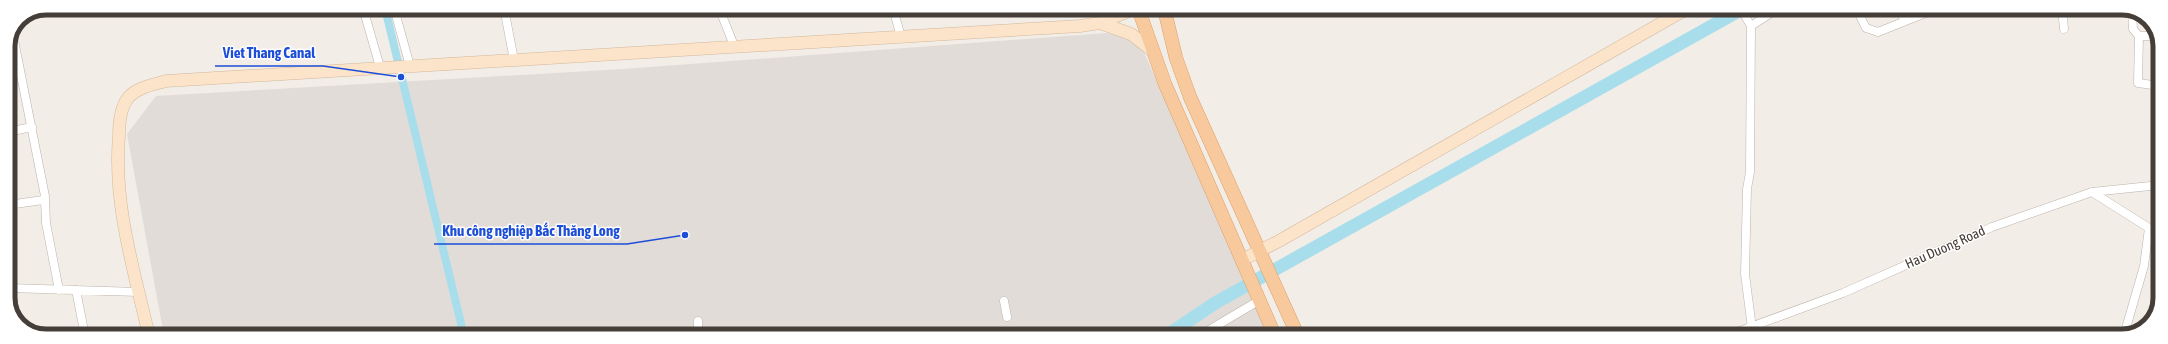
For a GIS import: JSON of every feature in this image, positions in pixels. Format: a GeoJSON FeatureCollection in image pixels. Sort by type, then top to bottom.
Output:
{"type":"FeatureCollection","features":[{"type":"Feature","properties":{"kind":"main road"},"geometry":{"type":"LineString","coordinates":[[1140,15],[1164,84],[1273,329]]}},
{"type":"Feature","properties":{"kind":"main road"},"geometry":{"type":"LineString","coordinates":[[1166,15],[1176,58],[1190,97],[1295,329]]}},
{"type":"Feature","properties":{"kind":"street"},"geometry":{"type":"LineString","coordinates":[[365,15],[381,67]]}},
{"type":"Feature","properties":{"kind":"street"},"geometry":{"type":"LineString","coordinates":[[396,15],[410,66]]}},
{"type":"Feature","properties":{"kind":"street"},"geometry":{"type":"LineString","coordinates":[[505,15],[514,60]]}},
{"type":"Feature","properties":{"kind":"street"},"geometry":{"type":"LineString","coordinates":[[722,15],[735,48]]}},
{"type":"Feature","properties":{"kind":"street"},"geometry":{"type":"LineString","coordinates":[[896,15],[901,37]]}},
{"type":"Feature","properties":{"kind":"street"},"geometry":{"type":"LineString","coordinates":[[147,329],[121,213],[117,161],[119,124],[127,99],[135,92],[166,81],[901,37],[1100,23],[1120,15]]}},
{"type":"Feature","properties":{"kind":"street"},"geometry":{"type":"LineString","coordinates":[[1242,260],[1260,252],[1676,15]]}},
{"type":"Feature","properties":{"kind":"street"},"geometry":{"type":"LineString","coordinates":[[1744,15],[1751,26],[1750,172],[1747,189],[1745,274],[1752,329]]}},
{"type":"Feature","properties":{"kind":"street"},"geometry":{"type":"LineString","coordinates":[[1751,26],[1768,15]]}},
{"type":"Feature","properties":{"kind":"street"},"geometry":{"type":"LineString","coordinates":[[1860,15],[1866,28],[1878,32],[1919,15]]}},
{"type":"Feature","properties":{"kind":"street"},"geometry":{"type":"LineString","coordinates":[[1903,15],[1905,20]]}},
{"type":"Feature","properties":{"kind":"street"},"geometry":{"type":"LineString","coordinates":[[2063,15],[2064,29]]}},
{"type":"Feature","properties":{"kind":"street"},"geometry":{"type":"LineString","coordinates":[[2132,17],[2133,29],[2139,36],[2138,83],[2153,85]]}},
{"type":"Feature","properties":{"kind":"street"},"geometry":{"type":"LineString","coordinates":[[1100,23],[1132,34],[1153,51]]}},
{"type":"Feature","properties":{"kind":"street"},"geometry":{"type":"LineString","coordinates":[[2139,36],[2152,36]]}},
{"type":"Feature","properties":{"kind":"street"},"geometry":{"type":"LineString","coordinates":[[15,45],[45,199],[46,223],[59,290]]}},
{"type":"Feature","properties":{"kind":"street"},"geometry":{"type":"LineString","coordinates":[[15,70],[20,70]]}},
{"type":"Feature","properties":{"kind":"street"},"geometry":{"type":"LineString","coordinates":[[15,131],[32,127]]}},
{"type":"Feature","properties":{"kind":"street","name":"Hau Duong Road"},"geometry":{"type":"LineString","coordinates":[[1743,329],[1843,293],[1992,227],[2092,192],[2153,186]]}},
{"type":"Feature","properties":{"kind":"street"},"geometry":{"type":"LineString","coordinates":[[2092,192],[2153,231]]}},
{"type":"Feature","properties":{"kind":"street"},"geometry":{"type":"LineString","coordinates":[[15,204],[45,199]]}},
{"type":"Feature","properties":{"kind":"street"},"geometry":{"type":"LineString","coordinates":[[2126,329],[2144,266],[2149,228]]}},
{"type":"Feature","properties":{"kind":"street"},"geometry":{"type":"LineString","coordinates":[[15,288],[139,292]]}},
{"type":"Feature","properties":{"kind":"street"},"geometry":{"type":"LineString","coordinates":[[76,290],[84,329]]}},
{"type":"Feature","properties":{"kind":"street"},"geometry":{"type":"LineString","coordinates":[[1210,329],[1259,296]]}},
{"type":"Feature","properties":{"kind":"street"},"geometry":{"type":"LineString","coordinates":[[1004,301],[1007,317]]}},
{"type":"Feature","properties":{"kind":"street"},"geometry":{"type":"LineString","coordinates":[[698,321],[698,329]]}},
{"type":"Feature","properties":{"kind":"shaded area"},"geometry":{"type":"Polygon","coordinates":[[[1106,33],[1138,39],[1267,329],[163,329],[127,134],[156,96],[623,69],[1106,33]]]}},
{"type":"Feature","properties":{"kind":"waterway"},"geometry":{"type":"LineString","coordinates":[[387,15],[462,329]]}},
{"type":"Feature","properties":{"kind":"waterway"},"geometry":{"type":"LineString","coordinates":[[1176,329],[1215,303],[1731,15]]}},
{"type":"Feature","properties":{"kind":"place","name":"Viet Thang Canal"},"geometry":{"type":"Point","coordinates":[401,77]}},
{"type":"Feature","properties":{"kind":"place","name":"Khu công nghiệp Bắc Thăng Long"},"geometry":{"type":"Point","coordinates":[685,235]}}]}
